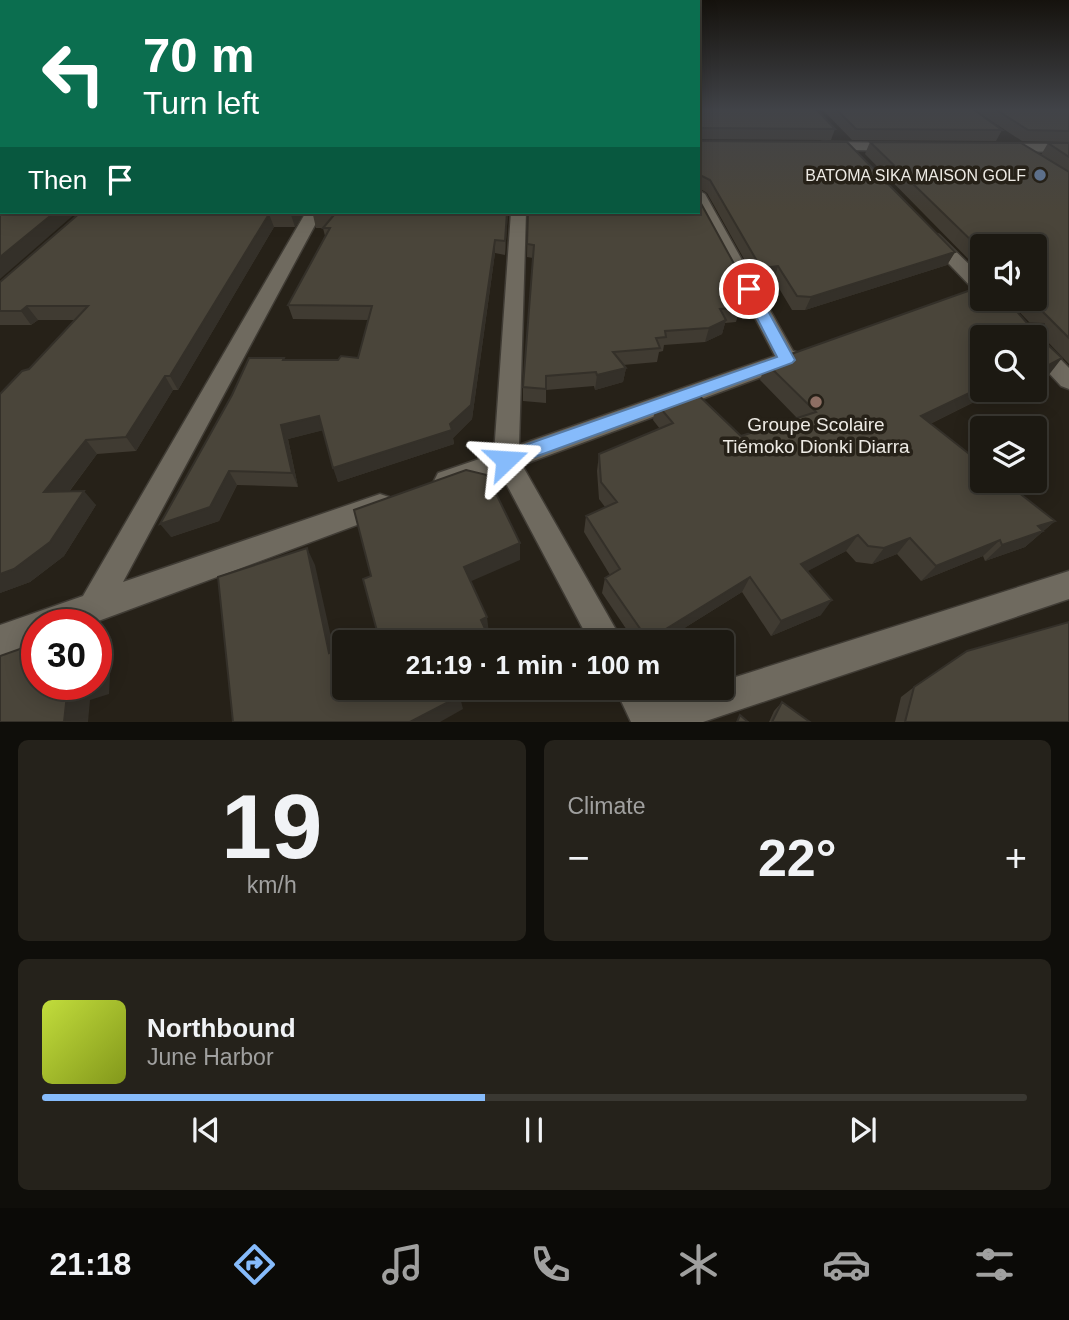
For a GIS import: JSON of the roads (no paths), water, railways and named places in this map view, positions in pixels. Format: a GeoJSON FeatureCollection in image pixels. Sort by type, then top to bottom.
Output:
{"type":"FeatureCollection","features":[{"type":"Feature","properties":{"kind":"street"},"geometry":{"type":"LineString","coordinates":[[842,143],[863,165]]}},
{"type":"Feature","properties":{"kind":"street"},"geometry":{"type":"LineString","coordinates":[[1009,143],[1037,162]]}},
{"type":"Feature","properties":{"kind":"street"},"geometry":{"type":"LineString","coordinates":[[805,146],[911,147]]}},
{"type":"Feature","properties":{"kind":"street"},"geometry":{"type":"LineString","coordinates":[[990,148],[1069,148]]}},
{"type":"Feature","properties":{"kind":"street"},"geometry":{"type":"LineString","coordinates":[[700,198],[787,360]]}},
{"type":"Feature","properties":{"kind":"street"},"geometry":{"type":"LineString","coordinates":[[93,608],[313,214]]}},
{"type":"Feature","properties":{"kind":"street"},"geometry":{"type":"LineString","coordinates":[[518,214],[506,460],[600,630]]}},
{"type":"Feature","properties":{"kind":"street"},"geometry":{"type":"LineString","coordinates":[[918,222],[970,276]]}},
{"type":"Feature","properties":{"kind":"street"},"geometry":{"type":"LineString","coordinates":[[956,299],[970,294]]}},
{"type":"Feature","properties":{"kind":"street"},"geometry":{"type":"LineString","coordinates":[[429,488],[813,350]]}},
{"type":"Feature","properties":{"kind":"street"},"geometry":{"type":"LineString","coordinates":[[1047,358],[1069,381]]}},
{"type":"Feature","properties":{"kind":"street"},"geometry":{"type":"LineString","coordinates":[[93,608],[403,497]]}},
{"type":"Feature","properties":{"kind":"street"},"geometry":{"type":"LineString","coordinates":[[639,700],[650,721],[1066,589]]}},
{"type":"Feature","properties":{"kind":"street"},"geometry":{"type":"LineString","coordinates":[[0,641],[21,634]]}},
{"type":"Feature","properties":{"kind":"place","name":"BATOMA SIKA MAISON GOLF"},"geometry":{"type":"Point","coordinates":[1040,175]}},
{"type":"Feature","properties":{"kind":"place","name":"Groupe Scolaire Tiémoko Dionki Diarra"},"geometry":{"type":"Point","coordinates":[816,402]}}]}
